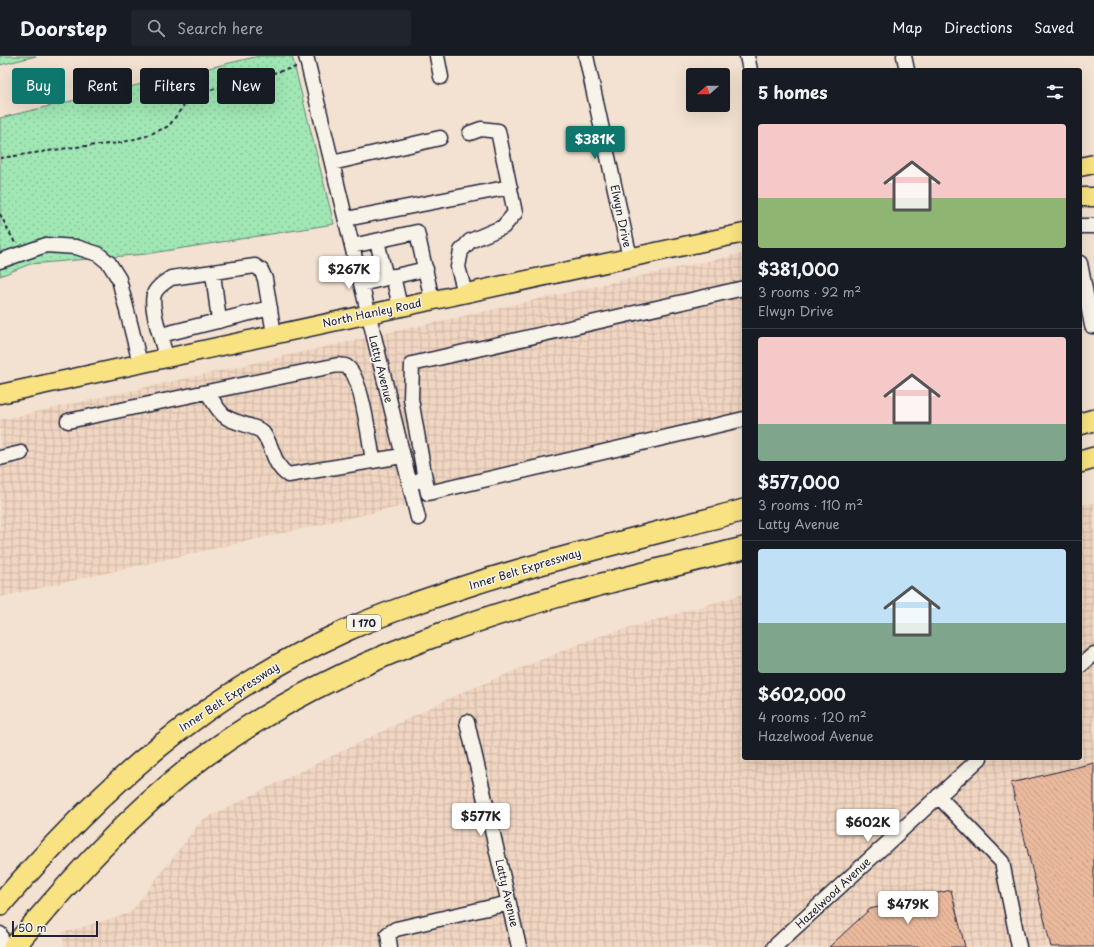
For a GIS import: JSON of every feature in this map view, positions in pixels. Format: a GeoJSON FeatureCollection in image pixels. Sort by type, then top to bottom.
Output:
{"type":"FeatureCollection","features":[{"type":"Feature","properties":{"kind":"highway"},"geometry":{"type":"LineString","coordinates":[[1082,423],[1094,420]]}},
{"type":"Feature","properties":{"kind":"highway"},"geometry":{"type":"LineString","coordinates":[[1082,461],[1094,458]]}},
{"type":"Feature","properties":{"kind":"highway","name":"Inner Belt Expressway"},"geometry":{"type":"LineString","coordinates":[[0,905],[46,853],[94,803],[131,768],[193,720],[252,680],[314,646],[380,616],[475,583],[584,551],[742,511]]}},
{"type":"Feature","properties":{"kind":"highway"},"geometry":{"type":"LineString","coordinates":[[14,947],[57,896],[106,843],[136,814],[200,760],[267,714],[328,680],[378,657],[457,628],[577,592],[742,549]]}},
{"type":"Feature","properties":{"kind":"main road"},"geometry":{"type":"LineString","coordinates":[[1082,167],[1094,164]]}},
{"type":"Feature","properties":{"kind":"main road"},"geometry":{"type":"LineString","coordinates":[[1082,197],[1094,197]]}},
{"type":"Feature","properties":{"kind":"main road","name":"North Hanley Road"},"geometry":{"type":"LineString","coordinates":[[0,394],[400,306],[742,233]]}},
{"type":"Feature","properties":{"kind":"street"},"geometry":{"type":"LineString","coordinates":[[437,56],[441,77]]}},
{"type":"Feature","properties":{"kind":"street","name":"Elwyn Drive"},"geometry":{"type":"LineString","coordinates":[[586,56],[630,258]]}},
{"type":"Feature","properties":{"kind":"street"},"geometry":{"type":"LineString","coordinates":[[747,56],[750,68]]}},
{"type":"Feature","properties":{"kind":"street"},"geometry":{"type":"LineString","coordinates":[[904,56],[907,68]]}},
{"type":"Feature","properties":{"kind":"street","name":"Latty Avenue"},"geometry":{"type":"LineString","coordinates":[[307,60],[418,518]]}},
{"type":"Feature","properties":{"kind":"street"},"geometry":{"type":"LineString","coordinates":[[465,293],[458,267],[461,251],[470,240],[503,227],[515,213],[498,132],[481,129],[470,133]]}},
{"type":"Feature","properties":{"kind":"street"},"geometry":{"type":"LineString","coordinates":[[332,163],[440,138]]}},
{"type":"Feature","properties":{"kind":"street"},"geometry":{"type":"LineString","coordinates":[[346,219],[510,187]]}},
{"type":"Feature","properties":{"kind":"street"},"geometry":{"type":"LineString","coordinates":[[1082,226],[1094,226]]}},
{"type":"Feature","properties":{"kind":"street"},"geometry":{"type":"LineString","coordinates":[[352,246],[417,232],[432,300]]}},
{"type":"Feature","properties":{"kind":"street"},"geometry":{"type":"LineString","coordinates":[[377,241],[400,306]]}},
{"type":"Feature","properties":{"kind":"street"},"geometry":{"type":"LineString","coordinates":[[0,261],[19,253],[46,245],[76,247],[98,254],[109,263],[119,279],[140,363]]}},
{"type":"Feature","properties":{"kind":"street"},"geometry":{"type":"LineString","coordinates":[[166,357],[153,306],[154,294],[160,285],[171,278],[255,266],[261,270],[265,279],[274,334]]}},
{"type":"Feature","properties":{"kind":"street"},"geometry":{"type":"LineString","coordinates":[[1085,266],[1092,326],[1094,326]]}},
{"type":"Feature","properties":{"kind":"street"},"geometry":{"type":"LineString","coordinates":[[361,284],[426,269]]}},
{"type":"Feature","properties":{"kind":"street"},"geometry":{"type":"LineString","coordinates":[[213,273],[219,321]]}},
{"type":"Feature","properties":{"kind":"street"},"geometry":{"type":"LineString","coordinates":[[742,288],[412,364],[411,399],[428,493],[742,419]]}},
{"type":"Feature","properties":{"kind":"street"},"geometry":{"type":"LineString","coordinates":[[160,334],[270,308]]}},
{"type":"Feature","properties":{"kind":"street"},"geometry":{"type":"LineString","coordinates":[[68,421],[338,365],[347,366],[352,372],[359,388],[373,461]]}},
{"type":"Feature","properties":{"kind":"street"},"geometry":{"type":"LineString","coordinates":[[207,392],[224,416],[237,424],[262,431],[271,446],[276,464],[288,475],[402,456]]}},
{"type":"Feature","properties":{"kind":"street"},"geometry":{"type":"LineString","coordinates":[[0,458],[21,453]]}},
{"type":"Feature","properties":{"kind":"street"},"geometry":{"type":"LineString","coordinates":[[409,483],[425,479]]}},
{"type":"Feature","properties":{"kind":"street"},"geometry":{"type":"LineString","coordinates":[[1082,664],[1094,654]]}},
{"type":"Feature","properties":{"kind":"street","name":"Latty Avenue"},"geometry":{"type":"LineString","coordinates":[[467,722],[519,947]]}},
{"type":"Feature","properties":{"kind":"street","name":"Hazelwood Avenue"},"geometry":{"type":"LineString","coordinates":[[774,947],[978,760]]}},
{"type":"Feature","properties":{"kind":"street"},"geometry":{"type":"LineString","coordinates":[[938,796],[1002,862],[1019,947]]}},
{"type":"Feature","properties":{"kind":"street"},"geometry":{"type":"LineString","coordinates":[[390,947],[388,934],[396,929],[509,903]]}},
{"type":"Feature","properties":{"kind":"street"},"geometry":{"type":"LineString","coordinates":[[0,934],[3,947]]}},
{"type":"Feature","properties":{"kind":"path"},"geometry":{"type":"LineString","coordinates":[[0,158],[75,147],[120,143],[146,136],[169,126],[184,105],[198,93],[307,60]]}},
{"type":"Feature","properties":{"kind":"path"},"geometry":{"type":"LineString","coordinates":[[0,214],[13,237],[19,253]]}},
{"type":"Feature","properties":{"kind":"shaded area"},"geometry":{"type":"Polygon","coordinates":[[[742,253],[742,429],[0,597],[0,420],[742,253]]]}},
{"type":"Feature","properties":{"kind":"shaded area"},"geometry":{"type":"Polygon","coordinates":[[[1094,503],[1094,947],[64,947],[62,933],[130,913],[202,820],[456,695],[594,638],[742,595],[742,760],[1082,760],[1082,505],[1094,503]]]}},
{"type":"Feature","properties":{"kind":"green space"},"geometry":{"type":"Polygon","coordinates":[[[0,56],[36,56],[0,65],[0,56]]]}},
{"type":"Feature","properties":{"kind":"green space"},"geometry":{"type":"Polygon","coordinates":[[[259,56],[292,56],[334,224],[146,254],[30,264],[0,276],[0,118],[58,104],[65,104],[65,102],[73,101],[73,104],[132,104],[132,86],[140,84],[140,104],[209,104],[209,68],[259,56]]]}},
{"type":"Feature","properties":{"kind":"building"},"geometry":{"type":"Polygon","coordinates":[[[1094,763],[1094,947],[1051,947],[1011,783],[1094,763]]]}},
{"type":"Feature","properties":{"kind":"building"},"geometry":{"type":"Polygon","coordinates":[[[951,890],[965,947],[829,947],[870,909],[951,890]]]}}]}
